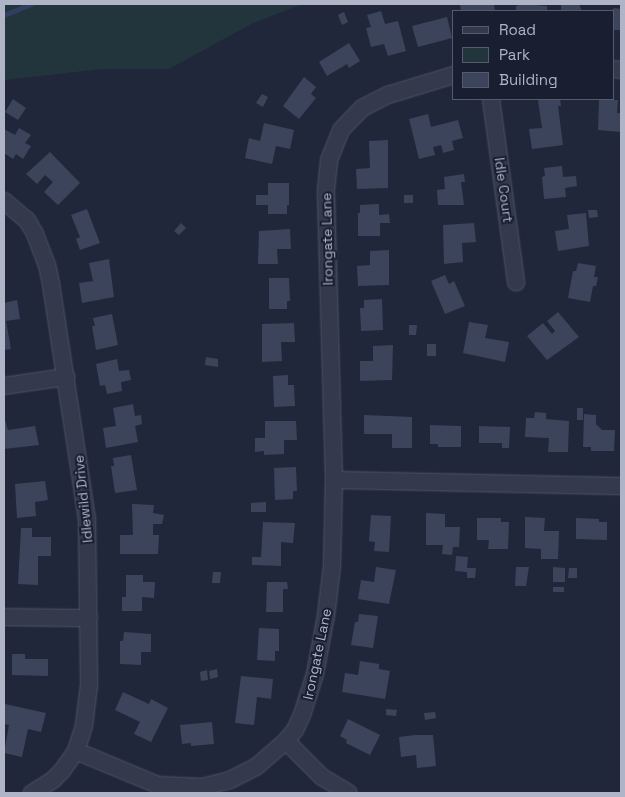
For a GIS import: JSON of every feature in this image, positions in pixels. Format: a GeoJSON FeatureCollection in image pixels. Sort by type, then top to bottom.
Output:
{"type":"FeatureCollection","features":[{"type":"Feature","properties":{"kind":"street","name":"Irongate Lane"},"geometry":{"type":"LineString","coordinates":[[76,751],[144,781],[172,787],[189,788],[216,785],[244,774],[269,757],[286,741],[294,730],[308,700],[322,640],[332,566],[334,480],[326,190],[329,160],[341,130],[362,108],[388,95],[452,76]]}},
{"type":"Feature","properties":{"kind":"street","name":"Idle Court"},"geometry":{"type":"LineString","coordinates":[[491,100],[516,282]]}},
{"type":"Feature","properties":{"kind":"street","name":"Idlewild Drive"},"geometry":{"type":"LineString","coordinates":[[4,201],[27,220],[42,249],[52,284],[87,518],[89,685],[86,712],[76,751],[53,780],[32,793]]}},
{"type":"Feature","properties":{"kind":"street"},"geometry":{"type":"LineString","coordinates":[[4,386],[66,377]]}},
{"type":"Feature","properties":{"kind":"street"},"geometry":{"type":"LineString","coordinates":[[334,480],[621,486]]}},
{"type":"Feature","properties":{"kind":"street"},"geometry":{"type":"LineString","coordinates":[[4,617],[89,618]]}},
{"type":"Feature","properties":{"kind":"street"},"geometry":{"type":"LineString","coordinates":[[286,741],[322,777],[349,793]]}},
{"type":"Feature","properties":{"kind":"green space"},"geometry":{"type":"Polygon","coordinates":[[[4,4],[303,4],[251,24],[169,69],[102,69],[4,80],[4,4]]]}},
{"type":"Feature","properties":{"kind":"building"},"geometry":{"type":"Polygon","coordinates":[[[460,4],[494,4],[495,10],[461,10],[460,4]]]}},
{"type":"Feature","properties":{"kind":"building"},"geometry":{"type":"Polygon","coordinates":[[[523,4],[547,6],[547,10],[516,10],[516,6],[523,4]]]}},
{"type":"Feature","properties":{"kind":"building"},"geometry":{"type":"Polygon","coordinates":[[[561,4],[579,4],[582,10],[561,10],[561,4]]]}},
{"type":"Feature","properties":{"kind":"building"},"geometry":{"type":"Polygon","coordinates":[[[614,8],[621,9],[621,30],[615,30],[615,10],[612,10],[614,8]]]}},
{"type":"Feature","properties":{"kind":"building"},"geometry":{"type":"Polygon","coordinates":[[[381,11],[385,24],[398,21],[406,51],[388,56],[384,44],[371,47],[366,28],[371,27],[367,15],[381,11]]]}},
{"type":"Feature","properties":{"kind":"building"},"geometry":{"type":"Polygon","coordinates":[[[344,12],[348,22],[342,25],[338,15],[344,12]]]}},
{"type":"Feature","properties":{"kind":"building"},"geometry":{"type":"Polygon","coordinates":[[[447,17],[452,38],[418,47],[412,26],[447,17]]]}},
{"type":"Feature","properties":{"kind":"building"},"geometry":{"type":"Polygon","coordinates":[[[349,43],[360,61],[349,68],[347,64],[327,76],[319,62],[349,43]]]}},
{"type":"Feature","properties":{"kind":"building"},"geometry":{"type":"Polygon","coordinates":[[[304,77],[316,87],[311,94],[316,98],[299,119],[283,106],[304,77]]]}},
{"type":"Feature","properties":{"kind":"building"},"geometry":{"type":"Polygon","coordinates":[[[262,94],[268,97],[263,107],[256,103],[262,94]]]}},
{"type":"Feature","properties":{"kind":"building"},"geometry":{"type":"Polygon","coordinates":[[[13,99],[26,108],[18,120],[5,112],[13,99]]]}},
{"type":"Feature","properties":{"kind":"building"},"geometry":{"type":"Polygon","coordinates":[[[538,100],[560,100],[561,106],[558,106],[563,145],[532,149],[529,129],[542,128],[538,100]]]}},
{"type":"Feature","properties":{"kind":"building"},"geometry":{"type":"Polygon","coordinates":[[[599,100],[618,100],[617,113],[621,113],[621,132],[598,130],[599,100]]]}},
{"type":"Feature","properties":{"kind":"building"},"geometry":{"type":"Polygon","coordinates":[[[428,114],[431,127],[458,120],[463,138],[452,141],[454,150],[443,153],[441,145],[433,147],[435,155],[419,159],[409,119],[428,114]]]}},
{"type":"Feature","properties":{"kind":"building"},"geometry":{"type":"Polygon","coordinates":[[[264,123],[294,130],[290,149],[276,146],[272,164],[245,158],[249,138],[260,141],[264,123]]]}},
{"type":"Feature","properties":{"kind":"building"},"geometry":{"type":"Polygon","coordinates":[[[19,128],[31,135],[25,143],[31,146],[23,159],[16,154],[13,159],[4,153],[4,129],[15,135],[19,128]]]}},
{"type":"Feature","properties":{"kind":"building"},"geometry":{"type":"Polygon","coordinates":[[[388,140],[388,188],[357,189],[356,169],[370,168],[369,141],[388,140]]]}},
{"type":"Feature","properties":{"kind":"building"},"geometry":{"type":"Polygon","coordinates":[[[50,152],[80,183],[58,205],[44,192],[53,182],[45,175],[37,184],[26,174],[50,152]]]}},
{"type":"Feature","properties":{"kind":"building"},"geometry":{"type":"Polygon","coordinates":[[[562,166],[563,177],[576,176],[577,186],[565,188],[566,197],[544,199],[542,177],[545,176],[544,168],[562,166]]]}},
{"type":"Feature","properties":{"kind":"building"},"geometry":{"type":"Polygon","coordinates":[[[464,174],[465,182],[461,182],[464,205],[438,205],[437,190],[445,189],[444,177],[464,174]]]}},
{"type":"Feature","properties":{"kind":"building"},"geometry":{"type":"Polygon","coordinates":[[[268,183],[289,183],[287,214],[268,214],[268,205],[256,205],[256,195],[268,195],[268,183]]]}},
{"type":"Feature","properties":{"kind":"building"},"geometry":{"type":"Polygon","coordinates":[[[404,195],[413,195],[413,203],[404,203],[404,195]]]}},
{"type":"Feature","properties":{"kind":"building"},"geometry":{"type":"Polygon","coordinates":[[[379,204],[379,215],[389,214],[390,223],[380,223],[380,236],[358,236],[360,205],[379,204]]]}},
{"type":"Feature","properties":{"kind":"building"},"geometry":{"type":"Polygon","coordinates":[[[87,209],[100,243],[80,250],[76,239],[80,237],[71,215],[87,209]]]}},
{"type":"Feature","properties":{"kind":"building"},"geometry":{"type":"Polygon","coordinates":[[[588,210],[597,210],[598,217],[589,218],[588,210]]]}},
{"type":"Feature","properties":{"kind":"building"},"geometry":{"type":"Polygon","coordinates":[[[586,213],[589,246],[558,251],[555,231],[569,229],[567,215],[586,213]]]}},
{"type":"Feature","properties":{"kind":"building"},"geometry":{"type":"Polygon","coordinates":[[[181,223],[186,228],[179,235],[174,231],[181,223]]]}},
{"type":"Feature","properties":{"kind":"building"},"geometry":{"type":"Polygon","coordinates":[[[474,223],[476,242],[462,243],[463,262],[444,264],[443,225],[474,223]]]}},
{"type":"Feature","properties":{"kind":"building"},"geometry":{"type":"Polygon","coordinates":[[[290,229],[291,249],[277,249],[278,264],[258,264],[259,231],[290,229]]]}},
{"type":"Feature","properties":{"kind":"building"},"geometry":{"type":"Polygon","coordinates":[[[389,250],[389,285],[358,286],[357,266],[370,265],[370,251],[389,250]]]}},
{"type":"Feature","properties":{"kind":"building"},"geometry":{"type":"Polygon","coordinates":[[[109,259],[114,297],[82,303],[79,283],[93,281],[89,263],[109,259]]]}},
{"type":"Feature","properties":{"kind":"building"},"geometry":{"type":"Polygon","coordinates":[[[578,263],[596,266],[594,277],[598,277],[596,286],[593,286],[590,302],[568,298],[573,271],[576,271],[578,263]]]}},
{"type":"Feature","properties":{"kind":"building"},"geometry":{"type":"Polygon","coordinates":[[[445,275],[449,284],[454,281],[465,306],[445,314],[431,281],[445,275]]]}},
{"type":"Feature","properties":{"kind":"building"},"geometry":{"type":"Polygon","coordinates":[[[269,278],[289,278],[290,301],[287,301],[287,309],[269,309],[269,278]]]}},
{"type":"Feature","properties":{"kind":"building"},"geometry":{"type":"Polygon","coordinates":[[[382,299],[383,330],[361,331],[360,308],[364,308],[364,300],[382,299]]]}},
{"type":"Feature","properties":{"kind":"building"},"geometry":{"type":"Polygon","coordinates":[[[17,300],[20,319],[6,321],[11,349],[4,350],[4,303],[17,300]]]}},
{"type":"Feature","properties":{"kind":"building"},"geometry":{"type":"Polygon","coordinates":[[[558,312],[579,337],[547,360],[527,336],[543,323],[552,334],[555,331],[547,321],[558,312]]]}},
{"type":"Feature","properties":{"kind":"building"},"geometry":{"type":"Polygon","coordinates":[[[112,314],[118,345],[96,350],[92,326],[95,326],[93,318],[112,314]]]}},
{"type":"Feature","properties":{"kind":"building"},"geometry":{"type":"Polygon","coordinates":[[[469,322],[488,325],[485,338],[509,342],[505,362],[463,353],[469,322]]]}},
{"type":"Feature","properties":{"kind":"building"},"geometry":{"type":"Polygon","coordinates":[[[294,323],[295,342],[281,342],[282,361],[262,362],[262,324],[294,323]]]}},
{"type":"Feature","properties":{"kind":"building"},"geometry":{"type":"Polygon","coordinates":[[[409,325],[417,325],[416,335],[409,335],[409,325]]]}},
{"type":"Feature","properties":{"kind":"building"},"geometry":{"type":"Polygon","coordinates":[[[427,344],[436,344],[436,356],[427,356],[427,344]]]}},
{"type":"Feature","properties":{"kind":"building"},"geometry":{"type":"Polygon","coordinates":[[[393,345],[392,380],[360,381],[360,361],[373,361],[373,346],[393,345]]]}},
{"type":"Feature","properties":{"kind":"building"},"geometry":{"type":"Polygon","coordinates":[[[206,357],[218,359],[218,367],[205,365],[206,357]]]}},
{"type":"Feature","properties":{"kind":"building"},"geometry":{"type":"Polygon","coordinates":[[[117,359],[119,371],[129,370],[131,380],[121,382],[122,391],[107,394],[105,385],[100,386],[96,364],[117,359]]]}},
{"type":"Feature","properties":{"kind":"building"},"geometry":{"type":"Polygon","coordinates":[[[288,375],[288,385],[294,385],[295,406],[274,407],[273,376],[288,375]]]}},
{"type":"Feature","properties":{"kind":"building"},"geometry":{"type":"Polygon","coordinates":[[[133,404],[135,416],[141,415],[142,424],[135,426],[138,442],[106,448],[103,428],[116,426],[113,408],[133,404]]]}},
{"type":"Feature","properties":{"kind":"building"},"geometry":{"type":"Polygon","coordinates":[[[577,408],[583,408],[583,420],[577,420],[577,408]]]}},
{"type":"Feature","properties":{"kind":"building"},"geometry":{"type":"Polygon","coordinates":[[[535,412],[546,413],[546,419],[569,421],[568,452],[548,452],[549,438],[525,437],[526,418],[534,418],[535,412]]]}},
{"type":"Feature","properties":{"kind":"building"},"geometry":{"type":"Polygon","coordinates":[[[584,414],[596,415],[596,424],[602,430],[615,430],[614,451],[591,451],[591,447],[583,447],[584,414]]]}},
{"type":"Feature","properties":{"kind":"building"},"geometry":{"type":"Polygon","coordinates":[[[364,415],[412,417],[412,448],[392,448],[392,434],[364,434],[364,415]]]}},
{"type":"Feature","properties":{"kind":"building"},"geometry":{"type":"Polygon","coordinates":[[[4,417],[8,430],[35,426],[39,445],[4,449],[4,417]]]}},
{"type":"Feature","properties":{"kind":"building"},"geometry":{"type":"Polygon","coordinates":[[[265,421],[296,421],[297,440],[284,440],[284,454],[264,455],[264,451],[255,452],[255,438],[265,438],[265,421]]]}},
{"type":"Feature","properties":{"kind":"building"},"geometry":{"type":"Polygon","coordinates":[[[430,425],[461,426],[461,447],[438,447],[438,444],[430,444],[430,425]]]}},
{"type":"Feature","properties":{"kind":"building"},"geometry":{"type":"Polygon","coordinates":[[[479,426],[510,427],[509,448],[502,448],[502,443],[479,443],[479,426]]]}},
{"type":"Feature","properties":{"kind":"building"},"geometry":{"type":"Polygon","coordinates":[[[131,455],[137,490],[115,493],[111,466],[114,466],[113,458],[131,455]]]}},
{"type":"Feature","properties":{"kind":"building"},"geometry":{"type":"Polygon","coordinates":[[[296,467],[297,491],[293,491],[293,499],[275,500],[274,468],[296,467]]]}},
{"type":"Feature","properties":{"kind":"building"},"geometry":{"type":"Polygon","coordinates":[[[45,481],[48,500],[35,502],[36,516],[17,518],[15,484],[45,481]]]}},
{"type":"Feature","properties":{"kind":"building"},"geometry":{"type":"Polygon","coordinates":[[[266,502],[266,512],[251,512],[251,503],[266,502]]]}},
{"type":"Feature","properties":{"kind":"building"},"geometry":{"type":"Polygon","coordinates":[[[132,504],[154,505],[153,513],[164,515],[162,524],[153,524],[153,535],[159,535],[158,554],[120,554],[120,535],[133,535],[132,504]]]}},
{"type":"Feature","properties":{"kind":"building"},"geometry":{"type":"Polygon","coordinates":[[[426,513],[445,514],[445,527],[460,527],[459,547],[453,547],[452,555],[442,554],[443,545],[426,545],[426,513]]]}},
{"type":"Feature","properties":{"kind":"building"},"geometry":{"type":"Polygon","coordinates":[[[371,515],[391,516],[389,552],[374,551],[375,542],[369,541],[371,515]]]}},
{"type":"Feature","properties":{"kind":"building"},"geometry":{"type":"Polygon","coordinates":[[[525,517],[545,518],[544,531],[559,531],[558,559],[541,559],[541,549],[525,548],[525,517]]]}},
{"type":"Feature","properties":{"kind":"building"},"geometry":{"type":"Polygon","coordinates":[[[477,518],[501,518],[501,522],[509,522],[508,549],[488,549],[489,540],[477,540],[477,518]]]}},
{"type":"Feature","properties":{"kind":"building"},"geometry":{"type":"Polygon","coordinates":[[[576,518],[599,519],[599,522],[607,522],[607,540],[576,539],[576,518]]]}},
{"type":"Feature","properties":{"kind":"building"},"geometry":{"type":"Polygon","coordinates":[[[263,522],[295,523],[293,543],[281,542],[281,566],[252,565],[252,557],[261,557],[263,522]]]}},
{"type":"Feature","properties":{"kind":"building"},"geometry":{"type":"Polygon","coordinates":[[[21,528],[32,528],[32,537],[51,537],[51,556],[38,556],[38,585],[18,584],[21,528]]]}},
{"type":"Feature","properties":{"kind":"building"},"geometry":{"type":"Polygon","coordinates":[[[456,556],[468,557],[467,568],[476,568],[475,578],[467,578],[467,572],[455,571],[456,556]]]}},
{"type":"Feature","properties":{"kind":"building"},"geometry":{"type":"Polygon","coordinates":[[[376,567],[396,570],[389,604],[358,599],[361,580],[374,582],[376,567]]]}},
{"type":"Feature","properties":{"kind":"building"},"geometry":{"type":"Polygon","coordinates":[[[516,567],[529,567],[526,586],[515,586],[516,567]]]}},
{"type":"Feature","properties":{"kind":"building"},"geometry":{"type":"Polygon","coordinates":[[[553,567],[565,568],[565,582],[553,582],[553,567]]]}},
{"type":"Feature","properties":{"kind":"building"},"geometry":{"type":"Polygon","coordinates":[[[569,568],[577,568],[577,578],[568,578],[569,568]]]}},
{"type":"Feature","properties":{"kind":"building"},"geometry":{"type":"Polygon","coordinates":[[[213,572],[221,572],[220,583],[212,583],[213,572]]]}},
{"type":"Feature","properties":{"kind":"building"},"geometry":{"type":"Polygon","coordinates":[[[126,575],[143,575],[143,582],[155,582],[154,598],[142,597],[142,611],[122,611],[122,597],[126,597],[126,575]]]}},
{"type":"Feature","properties":{"kind":"building"},"geometry":{"type":"Polygon","coordinates":[[[267,582],[287,582],[288,589],[283,589],[283,612],[266,612],[267,582]]]}},
{"type":"Feature","properties":{"kind":"building"},"geometry":{"type":"Polygon","coordinates":[[[553,587],[564,587],[564,592],[553,592],[553,587]]]}},
{"type":"Feature","properties":{"kind":"building"},"geometry":{"type":"Polygon","coordinates":[[[359,614],[378,616],[373,648],[351,645],[355,622],[358,622],[359,614]]]}},
{"type":"Feature","properties":{"kind":"building"},"geometry":{"type":"Polygon","coordinates":[[[259,628],[279,629],[279,651],[275,651],[275,661],[257,660],[259,628]]]}},
{"type":"Feature","properties":{"kind":"building"},"geometry":{"type":"Polygon","coordinates":[[[124,632],[151,634],[151,652],[141,652],[141,665],[120,664],[120,641],[123,641],[124,632]]]}},
{"type":"Feature","properties":{"kind":"building"},"geometry":{"type":"Polygon","coordinates":[[[12,654],[25,654],[25,659],[48,659],[48,676],[12,675],[12,654]]]}},
{"type":"Feature","properties":{"kind":"building"},"geometry":{"type":"Polygon","coordinates":[[[360,661],[379,664],[379,669],[390,671],[385,699],[342,692],[345,673],[358,675],[360,661]]]}},
{"type":"Feature","properties":{"kind":"building"},"geometry":{"type":"Polygon","coordinates":[[[217,669],[218,677],[210,679],[209,671],[217,669]]]}},
{"type":"Feature","properties":{"kind":"building"},"geometry":{"type":"Polygon","coordinates":[[[207,670],[208,680],[201,681],[200,672],[207,670]]]}},
{"type":"Feature","properties":{"kind":"building"},"geometry":{"type":"Polygon","coordinates":[[[241,676],[273,679],[271,699],[257,697],[254,725],[235,723],[241,676]]]}},
{"type":"Feature","properties":{"kind":"building"},"geometry":{"type":"Polygon","coordinates":[[[123,692],[149,704],[151,699],[168,708],[151,742],[134,734],[140,722],[115,710],[123,692]]]}},
{"type":"Feature","properties":{"kind":"building"},"geometry":{"type":"Polygon","coordinates":[[[5,704],[46,713],[41,732],[28,729],[22,757],[4,753],[9,725],[4,724],[5,704]]]}},
{"type":"Feature","properties":{"kind":"building"},"geometry":{"type":"Polygon","coordinates":[[[386,709],[397,710],[396,716],[386,715],[386,709]]]}},
{"type":"Feature","properties":{"kind":"building"},"geometry":{"type":"Polygon","coordinates":[[[435,712],[436,718],[425,720],[424,713],[435,712]]]}},
{"type":"Feature","properties":{"kind":"building"},"geometry":{"type":"Polygon","coordinates":[[[348,719],[380,735],[370,755],[346,743],[347,740],[340,736],[348,719]]]}},
{"type":"Feature","properties":{"kind":"building"},"geometry":{"type":"Polygon","coordinates":[[[212,722],[214,744],[191,746],[191,743],[182,744],[180,725],[212,722]]]}},
{"type":"Feature","properties":{"kind":"building"},"geometry":{"type":"Polygon","coordinates":[[[433,735],[436,766],[417,768],[416,755],[401,757],[399,737],[433,735]]]}},
{"type":"Feature","properties":{"kind":"waterway"},"geometry":{"type":"LineString","coordinates":[[4,15],[31,4]]}}]}
